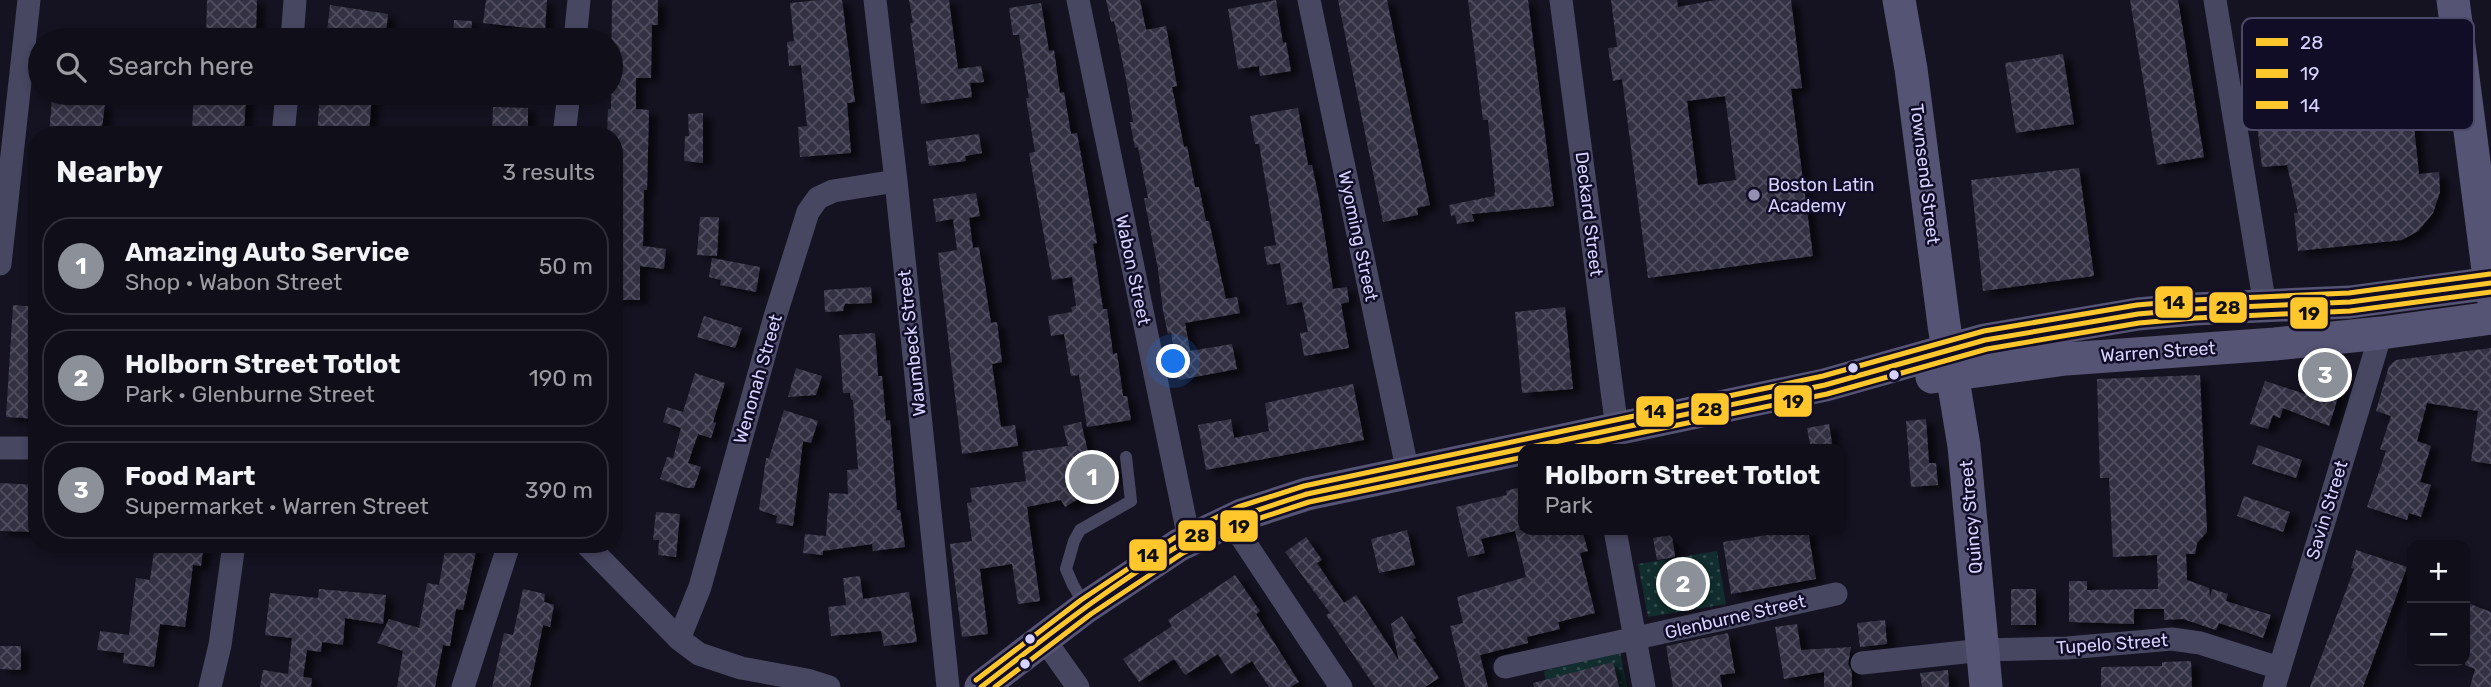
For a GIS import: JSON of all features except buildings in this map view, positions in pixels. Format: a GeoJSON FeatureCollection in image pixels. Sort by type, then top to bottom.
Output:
{"type":"FeatureCollection","features":[{"type":"Feature","properties":{"kind":"main road","name":"Townsend Street"},"geometry":{"type":"LineString","coordinates":[[1899,0],[1911,69],[1950,362]]}},
{"type":"Feature","properties":{"kind":"main road"},"geometry":{"type":"LineString","coordinates":[[2453,0],[2455,18]]}},
{"type":"Feature","properties":{"kind":"main road"},"geometry":{"type":"LineString","coordinates":[[2470,130],[2491,286]]}},
{"type":"Feature","properties":{"kind":"main road","name":"Warren Street"},"geometry":{"type":"LineString","coordinates":[[1950,362],[1985,340],[2125,316],[2194,309],[2361,300],[2491,286]]}},
{"type":"Feature","properties":{"kind":"main road","name":"Warren Street"},"geometry":{"type":"LineString","coordinates":[[1566,444],[1825,385],[1950,362],[2085,357],[2275,344],[2381,334],[2491,318]]}},
{"type":"Feature","properties":{"kind":"main road","name":"Quincy Street"},"geometry":{"type":"LineString","coordinates":[[1950,362],[1969,490],[1986,687]]}},
{"type":"Feature","properties":{"kind":"main road","name":"Warren Street"},"geometry":{"type":"LineString","coordinates":[[981,687],[1086,607],[1189,539],[1230,520],[1307,494],[1518,452]]}},
{"type":"Feature","properties":{"kind":"street"},"geometry":{"type":"LineString","coordinates":[[0,264],[2,221],[29,0]]}},
{"type":"Feature","properties":{"kind":"street"},"geometry":{"type":"LineString","coordinates":[[293,28],[295,0]]}},
{"type":"Feature","properties":{"kind":"street"},"geometry":{"type":"LineString","coordinates":[[576,28],[579,0]]}},
{"type":"Feature","properties":{"kind":"street","name":"Waumbeck Street"},"geometry":{"type":"LineString","coordinates":[[875,0],[948,687]]}},
{"type":"Feature","properties":{"kind":"street","name":"Wabon Street"},"geometry":{"type":"LineString","coordinates":[[1078,0],[1189,539]]}},
{"type":"Feature","properties":{"kind":"street","name":"Wyoming Street"},"geometry":{"type":"LineString","coordinates":[[1309,0],[1408,472]]}},
{"type":"Feature","properties":{"kind":"street","name":"Deckard Street"},"geometry":{"type":"LineString","coordinates":[[1561,0],[1605,437]]}},
{"type":"Feature","properties":{"kind":"street"},"geometry":{"type":"LineString","coordinates":[[2215,0],[2265,306]]}},
{"type":"Feature","properties":{"kind":"street"},"geometry":{"type":"LineString","coordinates":[[284,126],[286,105]]}},
{"type":"Feature","properties":{"kind":"street"},"geometry":{"type":"LineString","coordinates":[[566,126],[568,105]]}},
{"type":"Feature","properties":{"kind":"street","name":"Wenonah Street"},"geometry":{"type":"LineString","coordinates":[[678,639],[700,587],[774,320],[808,212],[818,198],[833,191],[896,181]]}},
{"type":"Feature","properties":{"kind":"street","name":"Savin Street"},"geometry":{"type":"LineString","coordinates":[[2276,678],[2381,334]]}},
{"type":"Feature","properties":{"kind":"street"},"geometry":{"type":"LineString","coordinates":[[0,448],[28,448]]}},
{"type":"Feature","properties":{"kind":"street"},"geometry":{"type":"LineString","coordinates":[[1230,520],[1341,687]]}},
{"type":"Feature","properties":{"kind":"street"},"geometry":{"type":"LineString","coordinates":[[1616,535],[1644,687]]}},
{"type":"Feature","properties":{"kind":"street"},"geometry":{"type":"LineString","coordinates":[[210,687],[220,645],[233,553]]}},
{"type":"Feature","properties":{"kind":"street"},"geometry":{"type":"LineString","coordinates":[[463,687],[506,553]]}},
{"type":"Feature","properties":{"kind":"street"},"geometry":{"type":"LineString","coordinates":[[595,553],[678,639],[699,653],[741,668],[829,687]]}},
{"type":"Feature","properties":{"kind":"street","name":"Glenburne Street"},"geometry":{"type":"LineString","coordinates":[[1505,667],[1836,594]]}},
{"type":"Feature","properties":{"kind":"street"},"geometry":{"type":"LineString","coordinates":[[1044,639],[1078,687]]}},
{"type":"Feature","properties":{"kind":"street","name":"Tupelo Street"},"geometry":{"type":"LineString","coordinates":[[1862,663],[1983,650],[2067,648],[2172,639],[2200,643],[2276,678]]}},
{"type":"Feature","properties":{"kind":"lane"},"geometry":{"type":"LineString","coordinates":[[1086,607],[1066,569],[1080,530],[1131,501],[1126,457]]}},
{"type":"Feature","properties":{"kind":"green space"},"geometry":{"type":"Polygon","coordinates":[[[1717,551],[1726,604],[1648,617],[1638,564],[1717,551]]]}},
{"type":"Feature","properties":{"kind":"green space"},"geometry":{"type":"Polygon","coordinates":[[[1620,651],[1627,687],[1547,687],[1544,671],[1620,651]]]}},
{"type":"Feature","properties":{"kind":"transit line","name":"14"},"geometry":{"type":"LineString","coordinates":[[976,680],[1081,600],[1174,538],[1238,507],[1304,486],[1823,376],[1984,331],[2137,305],[2349,293],[2490,274]]}},
{"type":"Feature","properties":{"kind":"transit line","name":"28"},"geometry":{"type":"LineString","coordinates":[[1545,444],[1825,385],[1985,340],[2138,314],[2350,302],[2491,283]]}},
{"type":"Feature","properties":{"kind":"transit line","name":"19"},"geometry":{"type":"LineString","coordinates":[[1586,444],[1827,394],[1987,349],[2139,323],[2350,311],[2491,292]]}},
{"type":"Feature","properties":{"kind":"transit line","name":"28"},"geometry":{"type":"LineString","coordinates":[[981,687],[1102,596],[1193,537],[1257,510],[1307,494],[1518,450]]}},
{"type":"Feature","properties":{"kind":"transit line","name":"19"},"geometry":{"type":"LineString","coordinates":[[995,687],[1091,614],[1183,553],[1245,523],[1309,502],[1518,458]]}},
{"type":"Feature","properties":{"kind":"place","name":"Boston Latin Academy"},"geometry":{"type":"Point","coordinates":[1754,195]}},
{"type":"Feature","properties":{"kind":"place","name":"Food Mart"},"geometry":{"type":"Point","coordinates":[2325,375]}},
{"type":"Feature","properties":{"kind":"place","name":"Amazing Auto Service"},"geometry":{"type":"Point","coordinates":[1092,477]}},
{"type":"Feature","properties":{"kind":"place","name":"Holborn Street Totlot"},"geometry":{"type":"Point","coordinates":[1683,584]}}]}
